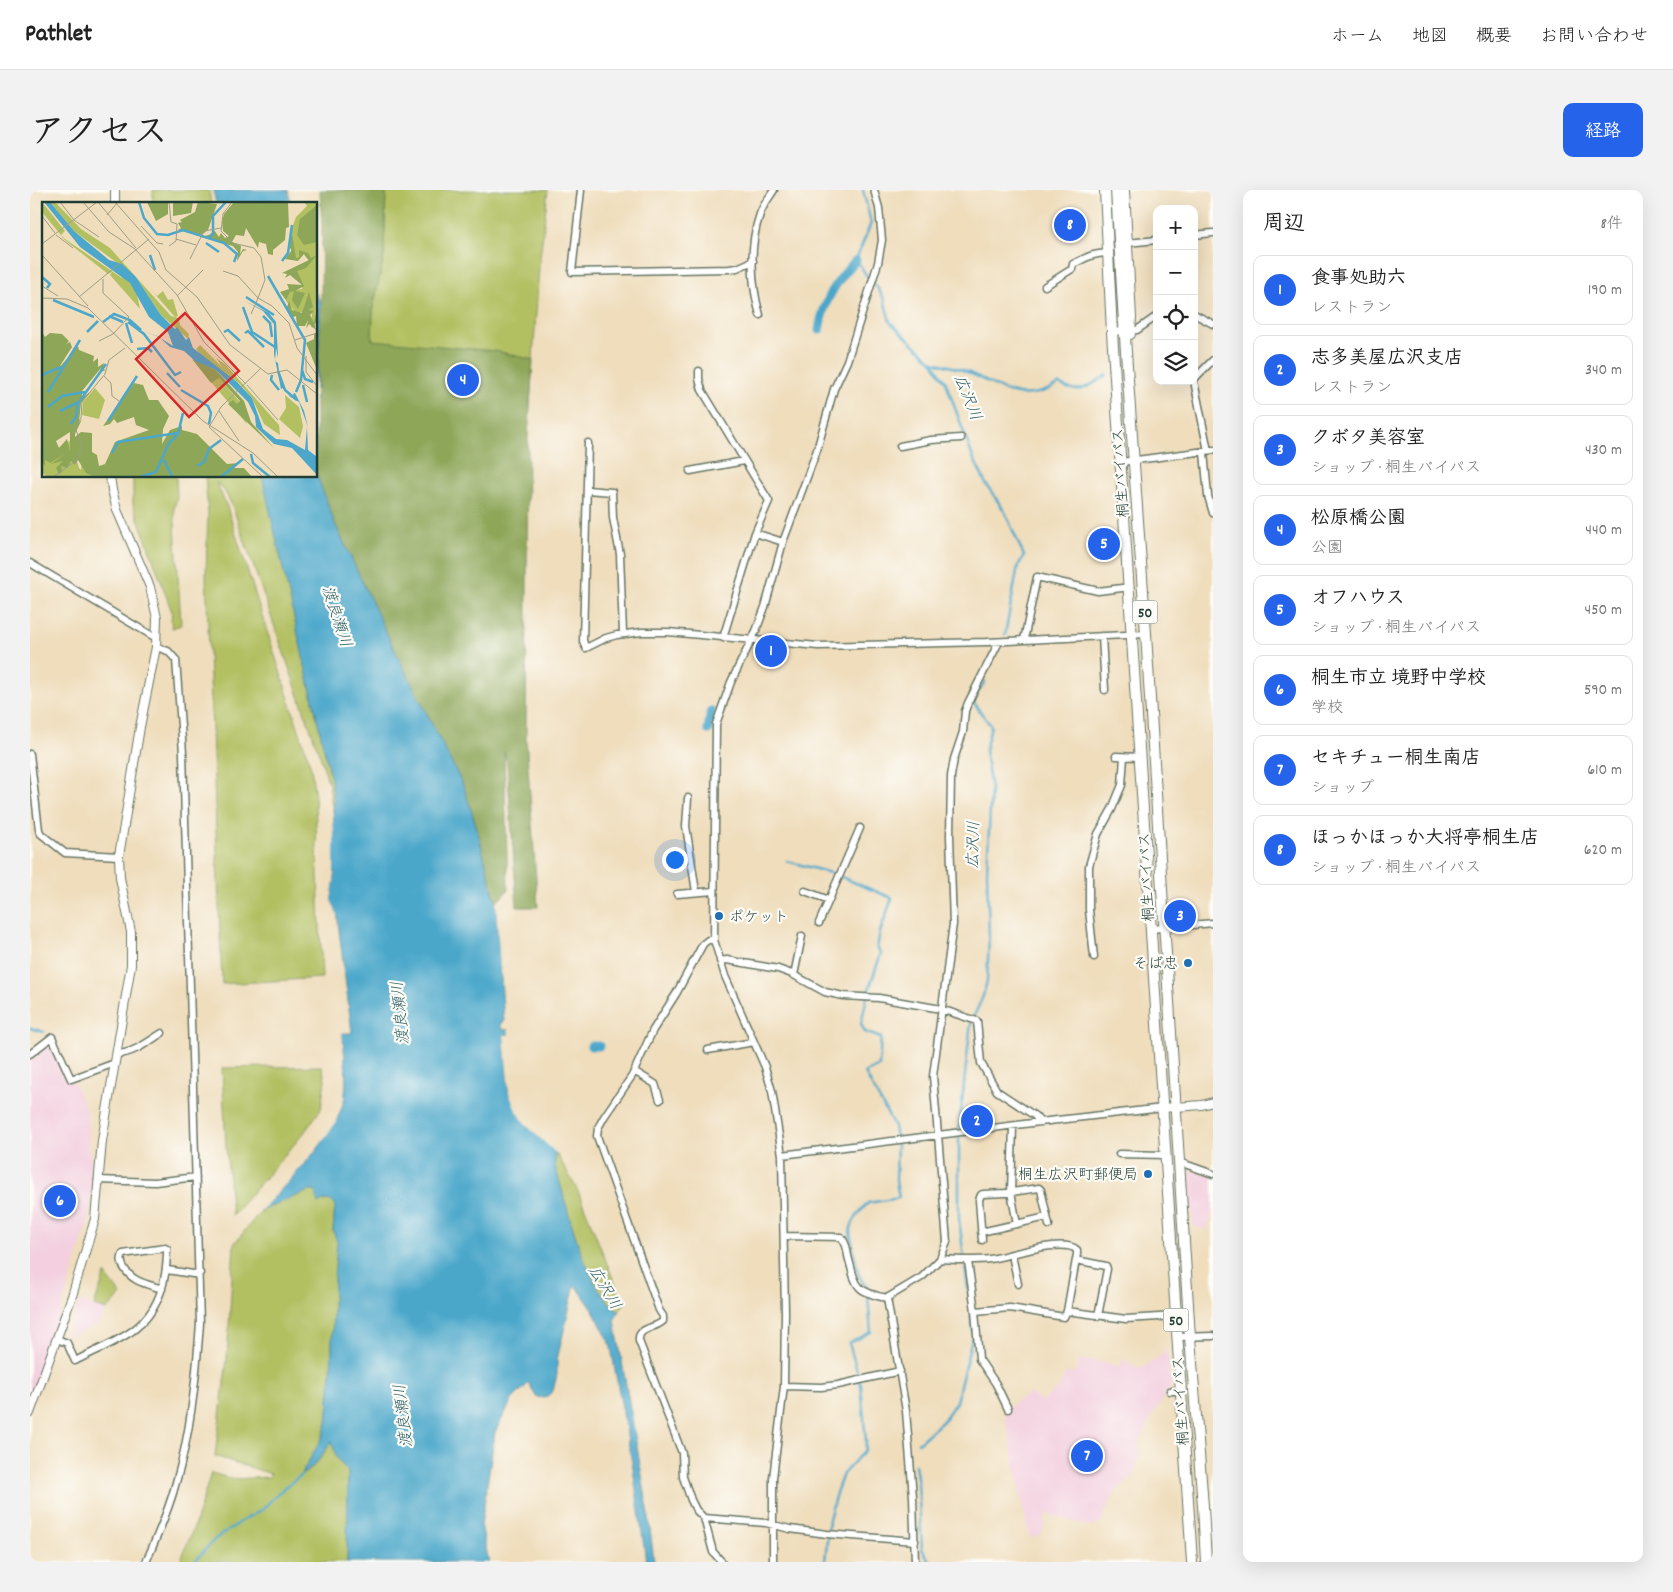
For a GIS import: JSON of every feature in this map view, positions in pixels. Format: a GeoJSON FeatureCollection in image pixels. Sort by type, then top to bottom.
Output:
{"type":"FeatureCollection","features":[{"type":"Feature","properties":{"kind":"highway","name":"50"},"geometry":{"type":"LineString","coordinates":[[1098,190],[1102,231],[1108,253]]}},
{"type":"Feature","properties":{"kind":"highway","name":"桐生バイパス"},"geometry":{"type":"LineString","coordinates":[[1105,190],[1112,332],[1176,1316],[1175,1391],[1192,1562]]}},
{"type":"Feature","properties":{"kind":"highway","name":"桐生バイパス"},"geometry":{"type":"LineString","coordinates":[[1116,190],[1127,332],[1126,346],[1206,1562]]}},
{"type":"Feature","properties":{"kind":"highway","name":"50"},"geometry":{"type":"LineString","coordinates":[[1124,190],[1127,243],[1127,332]]}},
{"type":"Feature","properties":{"kind":"street"},"geometry":{"type":"LineString","coordinates":[[581,190],[572,272],[729,269],[737,268],[752,261]]}},
{"type":"Feature","properties":{"kind":"street"},"geometry":{"type":"LineString","coordinates":[[760,315],[752,261],[758,218],[774,190]]}},
{"type":"Feature","properties":{"kind":"street"},"geometry":{"type":"LineString","coordinates":[[773,1562],[773,1478],[784,1386],[782,1155],[774,1096],[765,1067],[720,961],[714,940],[716,724],[731,682],[765,607],[784,542],[817,450],[834,389],[847,361],[878,264],[882,240],[879,208],[874,190]]}},
{"type":"Feature","properties":{"kind":"street"},"geometry":{"type":"LineString","coordinates":[[1198,235],[1213,233]]}},
{"type":"Feature","properties":{"kind":"street"},"geometry":{"type":"LineString","coordinates":[[1127,243],[1153,240]]}},
{"type":"Feature","properties":{"kind":"street"},"geometry":{"type":"LineString","coordinates":[[1045,286],[1072,269],[1073,264],[1086,257],[1108,253]]}},
{"type":"Feature","properties":{"kind":"street"},"geometry":{"type":"LineString","coordinates":[[1198,316],[1213,324]]}},
{"type":"Feature","properties":{"kind":"street"},"geometry":{"type":"LineString","coordinates":[[1112,332],[1137,330],[1153,319]]}},
{"type":"Feature","properties":{"kind":"street"},"geometry":{"type":"LineString","coordinates":[[1198,376],[1213,360]]}},
{"type":"Feature","properties":{"kind":"street"},"geometry":{"type":"LineString","coordinates":[[699,371],[702,390],[768,501],[755,533],[723,638]]}},
{"type":"Feature","properties":{"kind":"street"},"geometry":{"type":"LineString","coordinates":[[1195,385],[1208,451],[1208,496],[1213,513]]}},
{"type":"Feature","properties":{"kind":"street"},"geometry":{"type":"LineString","coordinates":[[900,446],[931,440],[961,438]]}},
{"type":"Feature","properties":{"kind":"street"},"geometry":{"type":"LineString","coordinates":[[588,443],[583,641],[586,648],[606,638],[624,633],[668,632],[818,646],[999,642],[1146,634]]}},
{"type":"Feature","properties":{"kind":"street"},"geometry":{"type":"LineString","coordinates":[[1121,462],[1135,462],[1208,451]]}},
{"type":"Feature","properties":{"kind":"street"},"geometry":{"type":"LineString","coordinates":[[690,471],[744,461]]}},
{"type":"Feature","properties":{"kind":"street"},"geometry":{"type":"LineString","coordinates":[[30,1413],[89,1243],[95,1219],[102,1140],[131,965],[132,949],[128,914],[120,878],[120,856],[140,727],[156,642],[158,618],[150,587],[117,510],[110,478]]}},
{"type":"Feature","properties":{"kind":"street"},"geometry":{"type":"LineString","coordinates":[[587,490],[612,492],[613,518],[620,554],[624,633]]}},
{"type":"Feature","properties":{"kind":"street"},"geometry":{"type":"LineString","coordinates":[[755,533],[784,542]]}},
{"type":"Feature","properties":{"kind":"street"},"geometry":{"type":"LineString","coordinates":[[30,563],[156,642],[172,654],[176,660],[178,671],[184,763],[200,1322],[189,1426],[175,1488],[159,1533],[146,1562]]}},
{"type":"Feature","properties":{"kind":"street"},"geometry":{"type":"LineString","coordinates":[[1024,640],[1037,577],[1098,592],[1130,587]]}},
{"type":"Feature","properties":{"kind":"street"},"geometry":{"type":"LineString","coordinates":[[1102,636],[1105,690]]}},
{"type":"Feature","properties":{"kind":"street"},"geometry":{"type":"LineString","coordinates":[[784,1236],[841,1237],[845,1242],[853,1277],[859,1288],[871,1295],[887,1298],[922,1277],[940,1259],[947,1242],[933,1076],[953,924],[949,802],[952,766],[963,732],[965,711],[968,703],[999,642]]}},
{"type":"Feature","properties":{"kind":"street"},"geometry":{"type":"LineString","coordinates":[[30,754],[41,834],[65,854],[120,856]]}},
{"type":"Feature","properties":{"kind":"street"},"geometry":{"type":"LineString","coordinates":[[1094,956],[1089,910],[1089,866],[1098,834],[1112,809],[1122,785],[1120,757],[1140,757]]}},
{"type":"Feature","properties":{"kind":"street"},"geometry":{"type":"LineString","coordinates":[[688,798],[686,826],[696,892]]}},
{"type":"Feature","properties":{"kind":"street"},"geometry":{"type":"LineString","coordinates":[[819,923],[860,828]]}},
{"type":"Feature","properties":{"kind":"street"},"geometry":{"type":"LineString","coordinates":[[677,894],[714,891]]}},
{"type":"Feature","properties":{"kind":"street"},"geometry":{"type":"LineString","coordinates":[[805,892],[829,900]]}},
{"type":"Feature","properties":{"kind":"street"},"geometry":{"type":"LineString","coordinates":[[1151,930],[1213,923]]}},
{"type":"Feature","properties":{"kind":"street"},"geometry":{"type":"LineString","coordinates":[[794,975],[802,936]]}},
{"type":"Feature","properties":{"kind":"street"},"geometry":{"type":"LineString","coordinates":[[714,940],[708,940],[703,944],[676,994],[653,1030],[628,1082],[604,1117],[598,1128],[597,1136],[662,1316],[663,1321],[660,1324],[640,1332],[638,1341],[682,1453],[683,1477],[691,1500],[696,1510],[704,1518],[713,1552],[722,1562]]}},
{"type":"Feature","properties":{"kind":"street"},"geometry":{"type":"LineString","coordinates":[[720,961],[727,960],[778,969],[794,975],[825,992],[843,996],[879,998],[941,1009],[976,1021],[981,1063],[997,1091],[1035,1116],[1040,1122]]}},
{"type":"Feature","properties":{"kind":"street"},"geometry":{"type":"LineString","coordinates":[[117,1054],[123,1054],[162,1033]]}},
{"type":"Feature","properties":{"kind":"street"},"geometry":{"type":"LineString","coordinates":[[30,1054],[52,1037],[71,1079],[115,1063]]}},
{"type":"Feature","properties":{"kind":"street"},"geometry":{"type":"LineString","coordinates":[[708,1050],[754,1042]]}},
{"type":"Feature","properties":{"kind":"street"},"geometry":{"type":"LineString","coordinates":[[634,1071],[655,1084],[660,1100]]}},
{"type":"Feature","properties":{"kind":"street"},"geometry":{"type":"LineString","coordinates":[[782,1155],[1040,1122],[1202,1105],[1213,1102]]}},
{"type":"Feature","properties":{"kind":"street"},"geometry":{"type":"LineString","coordinates":[[1013,1126],[1011,1192],[1017,1224]]}},
{"type":"Feature","properties":{"kind":"street"},"geometry":{"type":"LineString","coordinates":[[1119,1154],[1166,1155]]}},
{"type":"Feature","properties":{"kind":"street"},"geometry":{"type":"LineString","coordinates":[[1179,1162],[1213,1174]]}},
{"type":"Feature","properties":{"kind":"street"},"geometry":{"type":"LineString","coordinates":[[98,1180],[155,1182],[196,1177]]}},
{"type":"Feature","properties":{"kind":"street"},"geometry":{"type":"LineString","coordinates":[[982,1240],[980,1195],[1039,1188],[1048,1225]]}},
{"type":"Feature","properties":{"kind":"street"},"geometry":{"type":"LineString","coordinates":[[981,1232],[1046,1217]]}},
{"type":"Feature","properties":{"kind":"street"},"geometry":{"type":"LineString","coordinates":[[940,1259],[968,1261],[1052,1245],[1070,1246],[1076,1250],[1067,1311],[1064,1317],[1010,1308],[976,1311]]}},
{"type":"Feature","properties":{"kind":"street"},"geometry":{"type":"LineString","coordinates":[[57,1338],[67,1343],[75,1361],[138,1327],[153,1309],[162,1289],[167,1270],[167,1249],[123,1254],[121,1258],[122,1263],[132,1278],[162,1289]]}},
{"type":"Feature","properties":{"kind":"street"},"geometry":{"type":"LineString","coordinates":[[1012,1254],[1018,1284]]}},
{"type":"Feature","properties":{"kind":"street"},"geometry":{"type":"LineString","coordinates":[[1076,1260],[1106,1266],[1098,1316]]}},
{"type":"Feature","properties":{"kind":"street"},"geometry":{"type":"LineString","coordinates":[[968,1261],[976,1311],[979,1358],[996,1384],[1008,1409]]}},
{"type":"Feature","properties":{"kind":"street"},"geometry":{"type":"LineString","coordinates":[[167,1270],[193,1274],[200,1273]]}},
{"type":"Feature","properties":{"kind":"street"},"geometry":{"type":"LineString","coordinates":[[887,1298],[906,1411],[915,1562]]}},
{"type":"Feature","properties":{"kind":"street"},"geometry":{"type":"LineString","coordinates":[[1067,1311],[1132,1319],[1176,1316]]}},
{"type":"Feature","properties":{"kind":"street"},"geometry":{"type":"LineString","coordinates":[[1177,1337],[1213,1336]]}},
{"type":"Feature","properties":{"kind":"street"},"geometry":{"type":"LineString","coordinates":[[784,1386],[821,1388],[900,1371]]}},
{"type":"Feature","properties":{"kind":"street"},"geometry":{"type":"LineString","coordinates":[[704,1518],[766,1523],[773,1526],[827,1534],[915,1541]]}},
{"type":"Feature","properties":{"kind":"shaded area"},"geometry":{"type":"Polygon","coordinates":[[[51,1042],[70,1083],[74,1082],[87,1111],[92,1181],[88,1222],[51,1341],[33,1390],[30,1390],[30,1059],[51,1042]]]}},
{"type":"Feature","properties":{"kind":"shaded area"},"geometry":{"type":"Polygon","coordinates":[[[1190,1170],[1213,1176],[1213,1209],[1207,1230],[1193,1226],[1190,1170]]]}},
{"type":"Feature","properties":{"kind":"shaded area"},"geometry":{"type":"Polygon","coordinates":[[[79,1302],[107,1310],[98,1324],[68,1336],[79,1302]]]}},
{"type":"Feature","properties":{"kind":"shaded area"},"geometry":{"type":"Polygon","coordinates":[[[1167,1348],[1171,1387],[1152,1416],[1139,1445],[1134,1475],[1115,1492],[1101,1522],[1091,1527],[1045,1513],[1046,1519],[1043,1520],[1045,1523],[1041,1535],[1031,1538],[1027,1527],[1004,1410],[1030,1393],[1042,1401],[1059,1387],[1066,1373],[1078,1371],[1079,1360],[1120,1366],[1123,1359],[1135,1368],[1142,1368],[1157,1359],[1167,1348]]]}},
{"type":"Feature","properties":{"kind":"green space"},"geometry":{"type":"Polygon","coordinates":[[[153,190],[209,190],[211,202],[153,202],[153,190]]]}},
{"type":"Feature","properties":{"kind":"green space"},"geometry":{"type":"Polygon","coordinates":[[[320,190],[386,190],[384,256],[373,308],[372,340],[496,351],[533,360],[528,435],[526,738],[538,907],[517,907],[507,762],[504,752],[508,890],[496,903],[476,825],[463,785],[395,651],[335,524],[318,478],[318,361],[322,228],[320,190]]]}},
{"type":"Feature","properties":{"kind":"green space"},"geometry":{"type":"Polygon","coordinates":[[[386,190],[548,190],[539,267],[528,435],[372,340],[373,308],[384,256],[386,190]]]}},
{"type":"Feature","properties":{"kind":"green space"},"geometry":{"type":"Polygon","coordinates":[[[133,478],[176,478],[177,498],[174,508],[181,625],[172,628],[172,612],[133,504],[133,478]]]}},
{"type":"Feature","properties":{"kind":"green space"},"geometry":{"type":"Polygon","coordinates":[[[205,478],[262,478],[331,780],[334,801],[333,814],[329,785],[321,759],[232,505],[224,490],[216,482],[227,507],[311,767],[315,798],[322,978],[222,984],[206,575],[208,513],[205,478]]]}},
{"type":"Feature","properties":{"kind":"green space"},"geometry":{"type":"Polygon","coordinates":[[[322,1066],[325,1079],[321,1109],[303,1134],[232,1216],[222,1068],[322,1066]]]}},
{"type":"Feature","properties":{"kind":"green space"},"geometry":{"type":"Polygon","coordinates":[[[555,1151],[578,1191],[624,1306],[619,1311],[606,1299],[586,1265],[571,1223],[555,1166],[555,1151]]]}},
{"type":"Feature","properties":{"kind":"green space"},"geometry":{"type":"Polygon","coordinates":[[[309,1191],[315,1191],[317,1198],[323,1201],[329,1200],[335,1204],[333,1231],[338,1242],[334,1278],[331,1377],[327,1423],[322,1438],[301,1475],[315,1465],[332,1440],[336,1457],[348,1472],[347,1562],[180,1562],[195,1524],[211,1473],[234,1479],[268,1477],[271,1474],[215,1456],[227,1359],[234,1244],[260,1212],[309,1191]]]}},
{"type":"Feature","properties":{"kind":"green space"},"geometry":{"type":"Polygon","coordinates":[[[105,1274],[121,1295],[107,1310],[94,1306],[105,1274]]]}},
{"type":"Feature","properties":{"kind":"water"},"geometry":{"type":"Polygon","coordinates":[[[213,190],[288,190],[291,202],[216,202],[213,190]]]}},
{"type":"Feature","properties":{"kind":"water"},"geometry":{"type":"Polygon","coordinates":[[[318,297],[321,303],[318,361],[318,297]]]}},
{"type":"Feature","properties":{"kind":"water","name":"渡良瀬川"},"geometry":{"type":"Polygon","coordinates":[[[262,478],[318,478],[335,524],[395,651],[463,785],[476,825],[496,903],[504,1022],[501,1022],[501,1029],[509,1030],[509,1035],[504,1035],[509,1093],[526,1125],[555,1151],[555,1166],[571,1223],[586,1265],[606,1299],[619,1311],[615,1319],[648,1510],[654,1562],[646,1562],[633,1468],[610,1343],[593,1310],[575,1284],[557,1360],[557,1375],[553,1391],[545,1398],[536,1397],[529,1383],[512,1400],[495,1432],[481,1525],[489,1562],[347,1562],[348,1472],[336,1457],[332,1441],[314,1465],[300,1476],[322,1438],[327,1423],[337,1242],[333,1231],[335,1204],[329,1200],[318,1204],[315,1191],[309,1191],[260,1212],[309,1159],[321,1143],[340,1113],[344,1099],[346,1083],[342,1033],[352,1033],[337,915],[331,900],[334,881],[334,801],[331,780],[262,478]]]}},
{"type":"Feature","properties":{"kind":"pier"},"geometry":{"type":"Polygon","coordinates":[[[332,804],[334,881],[331,900],[337,914],[338,944],[334,915],[329,900],[332,880],[330,814],[332,804]]]}},
{"type":"Feature","properties":{"kind":"pier"},"geometry":{"type":"Polygon","coordinates":[[[498,901],[503,969],[500,969],[496,903],[498,901]]]}},
{"type":"Feature","properties":{"kind":"pier"},"geometry":{"type":"Polygon","coordinates":[[[508,1027],[511,1029],[512,1035],[507,1037],[511,1093],[528,1124],[557,1150],[558,1155],[526,1125],[515,1108],[509,1093],[504,1035],[509,1035],[508,1027]]]}},
{"type":"Feature","properties":{"kind":"pier"},"geometry":{"type":"Polygon","coordinates":[[[341,1031],[345,1071],[344,1098],[335,1124],[319,1146],[258,1214],[258,1210],[317,1144],[333,1123],[342,1098],[341,1031]]]}},
{"type":"Feature","properties":{"kind":"waterway","name":"広沢川"},"geometry":{"type":"LineString","coordinates":[[863,190],[871,223],[856,260],[884,299],[890,322],[933,362],[946,383],[972,455],[986,484],[1005,512],[1024,556],[1018,566],[1005,635]]}},
{"type":"Feature","properties":{"kind":"waterway"},"geometry":{"type":"LineString","coordinates":[[819,330],[824,309],[832,292],[842,276],[856,260]]}},
{"type":"Feature","properties":{"kind":"waterway"},"geometry":{"type":"LineString","coordinates":[[934,362],[965,371],[1000,388],[1021,394],[1045,391],[1059,384],[1066,388],[1084,388],[1107,375]]}},
{"type":"Feature","properties":{"kind":"waterway","name":"広沢川"},"geometry":{"type":"LineString","coordinates":[[974,1016],[987,981],[989,938],[987,872],[991,789],[985,751],[991,726],[974,703],[974,698],[985,681]]}},
{"type":"Feature","properties":{"kind":"waterway"},"geometry":{"type":"LineString","coordinates":[[708,730],[711,711]]}},
{"type":"Feature","properties":{"kind":"waterway"},"geometry":{"type":"LineString","coordinates":[[787,861],[834,874],[892,898],[880,932],[877,948],[881,953],[868,992],[861,1024],[865,1032],[881,1038],[879,1066],[865,1073],[894,1126],[897,1145],[896,1181],[899,1198],[868,1203],[856,1216],[850,1233],[858,1273],[863,1283],[867,1285],[871,1332],[849,1343],[861,1385],[866,1442],[865,1450],[843,1474],[836,1493],[829,1519],[825,1562]]}},
{"type":"Feature","properties":{"kind":"waterway","name":"広沢川"},"geometry":{"type":"LineString","coordinates":[[959,1128],[971,1022]]}},
{"type":"Feature","properties":{"kind":"waterway"},"geometry":{"type":"LineString","coordinates":[[30,1028],[44,1032]]}},
{"type":"Feature","properties":{"kind":"waterway"},"geometry":{"type":"LineString","coordinates":[[591,1046],[599,1046]]}},
{"type":"Feature","properties":{"kind":"waterway","name":"広沢川"},"geometry":{"type":"LineString","coordinates":[[959,1136],[959,1219],[964,1258]]}},
{"type":"Feature","properties":{"kind":"waterway","name":"広沢川"},"geometry":{"type":"LineString","coordinates":[[965,1268],[970,1304]]}},
{"type":"Feature","properties":{"kind":"waterway","name":"広沢川"},"geometry":{"type":"LineString","coordinates":[[918,1443],[943,1421],[956,1402],[973,1334],[971,1315]]}},
{"type":"Feature","properties":{"kind":"waterway","name":"広沢川"},"geometry":{"type":"LineString","coordinates":[[915,1465],[922,1549],[930,1562]]}},
{"type":"Feature","properties":{"kind":"waterway"},"geometry":{"type":"LineString","coordinates":[[194,1562],[215,1539],[262,1510],[278,1493],[301,1475]]}},
{"type":"Feature","properties":{"kind":"place","name":"ほっかほっか大将亭桐生店"},"geometry":{"type":"Point","coordinates":[1070,225]}},
{"type":"Feature","properties":{"kind":"place","name":"松原橋公園"},"geometry":{"type":"Point","coordinates":[463,380]}},
{"type":"Feature","properties":{"kind":"place","name":"オフハウス"},"geometry":{"type":"Point","coordinates":[1104,544]}},
{"type":"Feature","properties":{"kind":"place","name":"食事処助六"},"geometry":{"type":"Point","coordinates":[771,651]}},
{"type":"Feature","properties":{"kind":"place","name":"ポケット"},"geometry":{"type":"Point","coordinates":[719,916]}},
{"type":"Feature","properties":{"kind":"place","name":"クボタ美容室"},"geometry":{"type":"Point","coordinates":[1180,916]}},
{"type":"Feature","properties":{"kind":"place","name":"そば忠"},"geometry":{"type":"Point","coordinates":[1188,963]}},
{"type":"Feature","properties":{"kind":"place","name":"志多美屋広沢支店"},"geometry":{"type":"Point","coordinates":[977,1121]}},
{"type":"Feature","properties":{"kind":"place","name":"桐生広沢町郵便局"},"geometry":{"type":"Point","coordinates":[1148,1174]}},
{"type":"Feature","properties":{"kind":"place","name":"桐生市立 境野中学校"},"geometry":{"type":"Point","coordinates":[60,1201]}},
{"type":"Feature","properties":{"kind":"place","name":"セキチュー桐生南店"},"geometry":{"type":"Point","coordinates":[1087,1456]}}]}
